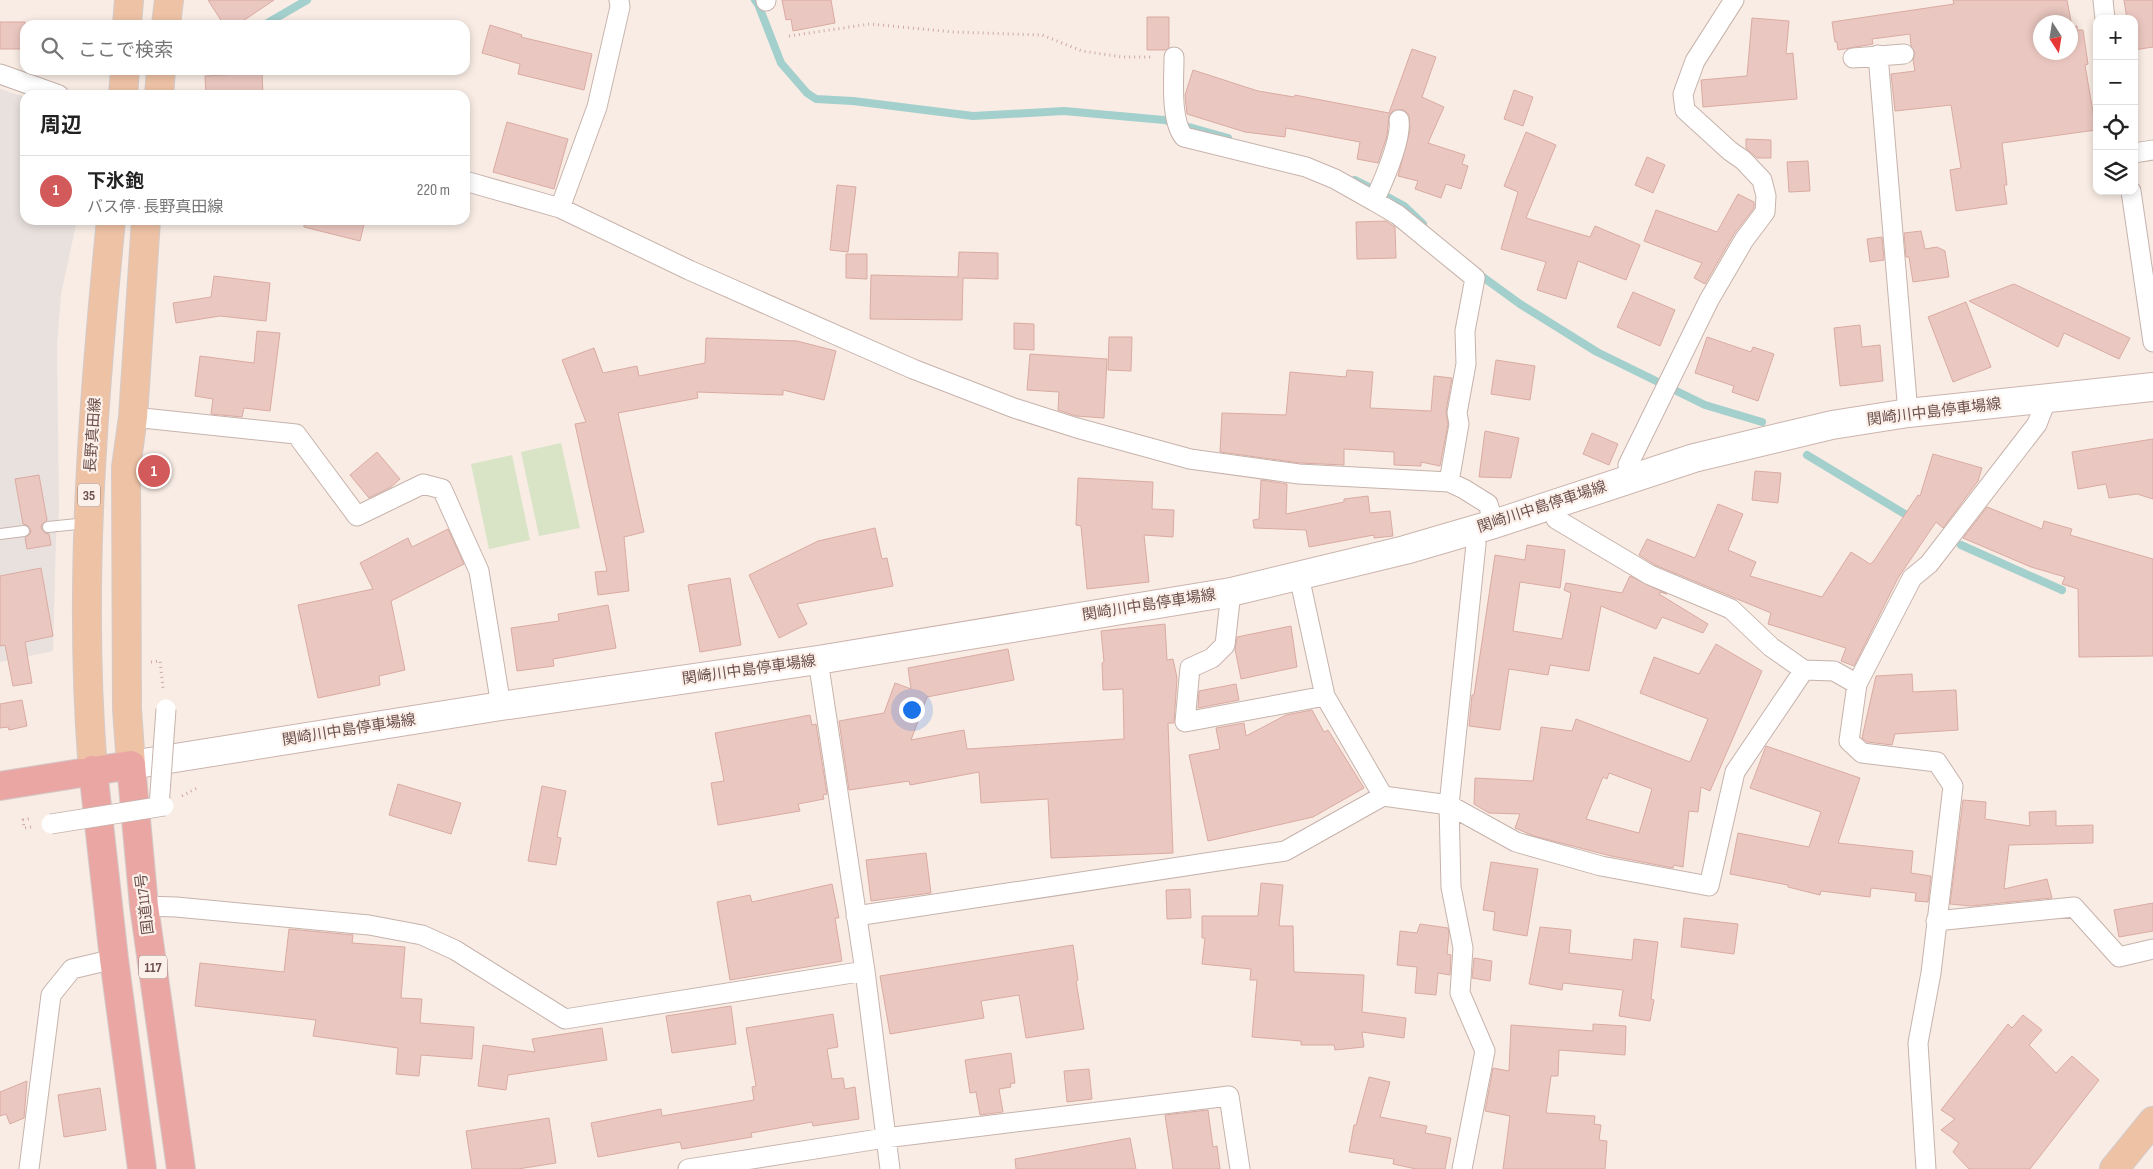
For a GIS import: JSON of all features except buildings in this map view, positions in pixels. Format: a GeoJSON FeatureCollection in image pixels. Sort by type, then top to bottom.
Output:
{"type":"FeatureCollection","features":[{"type":"Feature","properties":{"kind":"highway"},"geometry":{"type":"LineString","coordinates":[[0,786],[131,765]]}},
{"type":"Feature","properties":{"kind":"highway","name":"国道117号"},"geometry":{"type":"LineString","coordinates":[[131,765],[144,906],[181,1169]]}},
{"type":"Feature","properties":{"kind":"highway","name":"117"},"geometry":{"type":"LineString","coordinates":[[93,770],[114,959],[142,1169]]}},
{"type":"Feature","properties":{"kind":"main road"},"geometry":{"type":"LineString","coordinates":[[127,20],[129,0]]}},
{"type":"Feature","properties":{"kind":"main road"},"geometry":{"type":"LineString","coordinates":[[167,20],[169,0]]}},
{"type":"Feature","properties":{"kind":"main road"},"geometry":{"type":"LineString","coordinates":[[123,90],[125,75]]}},
{"type":"Feature","properties":{"kind":"main road"},"geometry":{"type":"LineString","coordinates":[[159,90],[161,75]]}},
{"type":"Feature","properties":{"kind":"main road","name":"長野真田線"},"geometry":{"type":"LineString","coordinates":[[93,770],[88,709],[87,522],[100,326],[110,225]]}},
{"type":"Feature","properties":{"kind":"main road"},"geometry":{"type":"LineString","coordinates":[[131,765],[126,709],[126,467],[133,417],[146,225]]}},
{"type":"Feature","properties":{"kind":"main road","name":"関崎川中島停車場線"},"geometry":{"type":"LineString","coordinates":[[131,765],[501,706],[818,660],[1231,592],[1404,550],[1742,445],[1832,425],[1908,413],[2153,386]]}},
{"type":"Feature","properties":{"kind":"main road"},"geometry":{"type":"LineString","coordinates":[[2114,1169],[2153,1121]]}},
{"type":"Feature","properties":{"kind":"street"},"geometry":{"type":"LineString","coordinates":[[560,208],[597,107],[620,7],[619,0]]}},
{"type":"Feature","properties":{"kind":"street"},"geometry":{"type":"LineString","coordinates":[[1632,478],[1628,466],[1666,386],[1729,266],[1744,240],[1765,212],[1766,196],[1762,180],[1743,160],[1730,151],[1685,110],[1683,94],[1695,61],[1734,0]]}},
{"type":"Feature","properties":{"kind":"street"},"geometry":{"type":"LineString","coordinates":[[2103,0],[2105,15]]}},
{"type":"Feature","properties":{"kind":"street"},"geometry":{"type":"LineString","coordinates":[[1853,58],[1904,54]]}},
{"type":"Feature","properties":{"kind":"street"},"geometry":{"type":"LineString","coordinates":[[1878,55],[1908,413]]}},
{"type":"Feature","properties":{"kind":"street"},"geometry":{"type":"LineString","coordinates":[[1174,56],[1177,122],[1184,137],[1306,168],[1335,180],[1398,216],[1475,278],[1465,331],[1466,364],[1457,413],[1459,424],[1450,482]]}},
{"type":"Feature","properties":{"kind":"street"},"geometry":{"type":"LineString","coordinates":[[0,74],[45,90]]}},
{"type":"Feature","properties":{"kind":"street"},"geometry":{"type":"LineString","coordinates":[[1374,201],[1401,129],[1399,120]]}},
{"type":"Feature","properties":{"kind":"street"},"geometry":{"type":"LineString","coordinates":[[2138,152],[2153,150]]}},
{"type":"Feature","properties":{"kind":"street"},"geometry":{"type":"LineString","coordinates":[[470,181],[560,208],[689,270],[913,369],[1014,408],[1068,425],[1200,460],[1299,474],[1450,482],[1488,504],[1476,544],[1449,805],[1451,887],[1463,948],[1460,993],[1485,1051],[1462,1169]]}},
{"type":"Feature","properties":{"kind":"street"},"geometry":{"type":"LineString","coordinates":[[2132,195],[2153,342]]}},
{"type":"Feature","properties":{"kind":"street"},"geometry":{"type":"LineString","coordinates":[[1926,1169],[1918,1043],[1931,973],[1954,786],[1937,762],[1862,753],[1849,741],[1857,684],[1912,578],[1929,564],[2037,424],[2046,398]]}},
{"type":"Feature","properties":{"kind":"street"},"geometry":{"type":"LineString","coordinates":[[133,417],[296,434],[357,516],[423,484],[442,489],[479,570],[501,706]]}},
{"type":"Feature","properties":{"kind":"street"},"geometry":{"type":"LineString","coordinates":[[1553,504],[1556,519],[1650,575],[1731,609],[1771,647],[1804,670],[1834,671],[1857,684]]}},
{"type":"Feature","properties":{"kind":"street"},"geometry":{"type":"LineString","coordinates":[[1299,576],[1325,696],[1383,796]]}},
{"type":"Feature","properties":{"kind":"street"},"geometry":{"type":"LineString","coordinates":[[1231,592],[1225,645],[1212,658],[1190,668],[1185,722],[1325,696]]}},
{"type":"Feature","properties":{"kind":"street"},"geometry":{"type":"LineString","coordinates":[[818,660],[866,971],[890,1169]]}},
{"type":"Feature","properties":{"kind":"street"},"geometry":{"type":"LineString","coordinates":[[856,916],[1285,851],[1383,796],[1449,805],[1516,842],[1601,866],[1709,886],[1735,772],[1804,670]]}},
{"type":"Feature","properties":{"kind":"street"},"geometry":{"type":"LineString","coordinates":[[51,824],[161,806],[166,709]]}},
{"type":"Feature","properties":{"kind":"street"},"geometry":{"type":"LineString","coordinates":[[144,906],[176,907],[369,925],[422,935],[455,950],[565,1019],[866,971]]}},
{"type":"Feature","properties":{"kind":"street"},"geometry":{"type":"LineString","coordinates":[[1936,921],[2074,907],[2120,957],[2153,949]]}},
{"type":"Feature","properties":{"kind":"street"},"geometry":{"type":"LineString","coordinates":[[29,1169],[52,995],[72,969],[114,959]]}},
{"type":"Feature","properties":{"kind":"street"},"geometry":{"type":"LineString","coordinates":[[688,1169],[885,1138],[1229,1096],[1240,1169]]}},
{"type":"Feature","properties":{"kind":"lane"},"geometry":{"type":"LineString","coordinates":[[48,527],[87,522]]}},
{"type":"Feature","properties":{"kind":"lane"},"geometry":{"type":"LineString","coordinates":[[0,534],[24,531]]}},
{"type":"Feature","properties":{"kind":"path"},"geometry":{"type":"LineString","coordinates":[[790,36],[870,24],[952,32],[1042,35],[1082,51],[1122,57],[1174,56]]}},
{"type":"Feature","properties":{"kind":"path"},"geometry":{"type":"LineString","coordinates":[[160,661],[166,709]]}},
{"type":"Feature","properties":{"kind":"shaded area"},"geometry":{"type":"Polygon","coordinates":[[[0,89],[20,95],[20,225],[76,225],[61,294],[57,344],[59,511],[56,537],[53,651],[0,662],[0,89]]]}},
{"type":"Feature","properties":{"kind":"green space"},"geometry":{"type":"Polygon","coordinates":[[[561,443],[580,528],[539,536],[521,452],[561,443]]]}},
{"type":"Feature","properties":{"kind":"green space"},"geometry":{"type":"Polygon","coordinates":[[[512,455],[530,540],[489,549],[471,464],[512,455]]]}},
{"type":"Feature","properties":{"kind":"waterway"},"geometry":{"type":"LineString","coordinates":[[273,20],[307,0]]}},
{"type":"Feature","properties":{"kind":"waterway"},"geometry":{"type":"LineString","coordinates":[[755,0],[781,63],[807,93],[816,99],[853,101],[973,116],[1064,111],[1164,120],[1228,138]]}},
{"type":"Feature","properties":{"kind":"waterway"},"geometry":{"type":"LineString","coordinates":[[1355,180],[1373,189]]}},
{"type":"Feature","properties":{"kind":"waterway"},"geometry":{"type":"LineString","coordinates":[[1384,195],[1404,206],[1423,224]]}},
{"type":"Feature","properties":{"kind":"waterway"},"geometry":{"type":"LineString","coordinates":[[1476,272],[1520,304],[1597,352],[1705,405],[1762,422]]}},
{"type":"Feature","properties":{"kind":"waterway"},"geometry":{"type":"LineString","coordinates":[[1807,455],[1913,519]]}},
{"type":"Feature","properties":{"kind":"waterway"},"geometry":{"type":"LineString","coordinates":[[1961,545],[2062,590]]}},
{"type":"Feature","properties":{"kind":"place","name":"下氷鉋"},"geometry":{"type":"Point","coordinates":[154,471]}}]}
